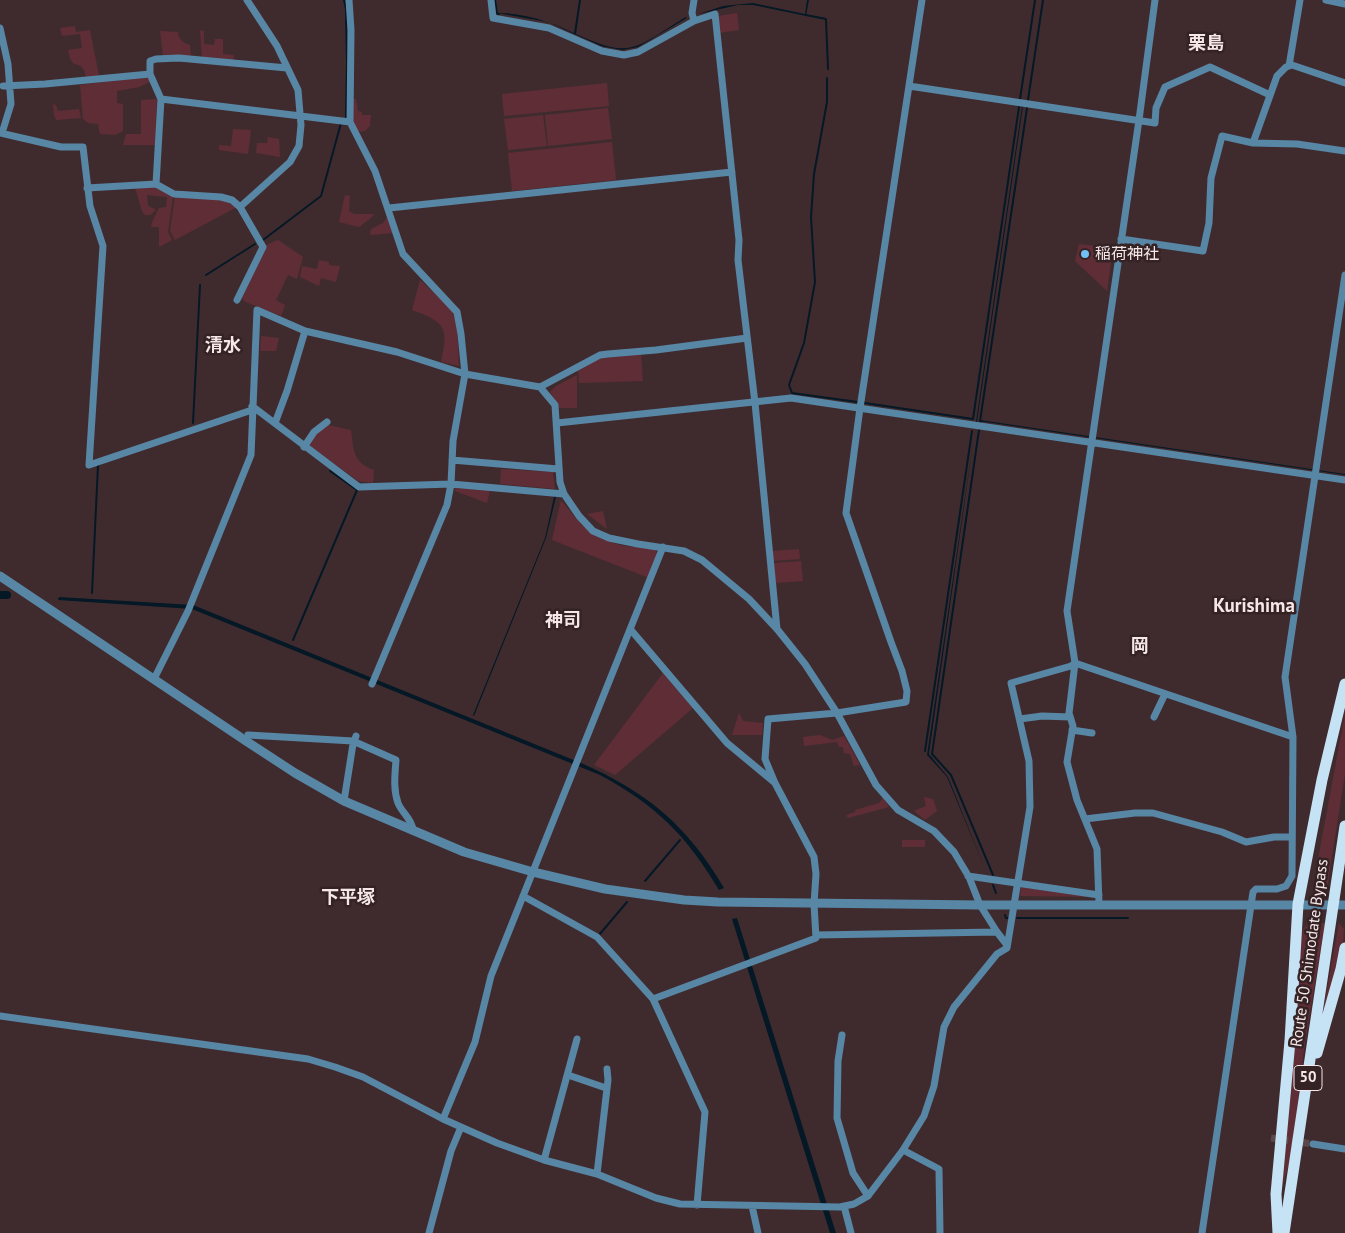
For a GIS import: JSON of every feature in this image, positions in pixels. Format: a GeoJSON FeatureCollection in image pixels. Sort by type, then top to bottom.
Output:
{"type":"FeatureCollection","features":[{"type":"Feature","properties":{"kind":"highway"},"geometry":{"type":"LineString","coordinates":[[1278,1233],[1276,1194],[1290,1041],[1298,904],[1322,780],[1345,684]]}},
{"type":"Feature","properties":{"kind":"highway","name":"Route 50 Shimodate Bypass"},"geometry":{"type":"LineString","coordinates":[[1284,1233],[1345,826]]}},
{"type":"Feature","properties":{"kind":"highway"},"geometry":{"type":"LineString","coordinates":[[1306,1094],[1341,969],[1345,948]]}},
{"type":"Feature","properties":{"kind":"street"},"geometry":{"type":"LineString","coordinates":[[240,207],[290,162],[299,146],[300,115],[298,90],[263,23],[247,0]]}},
{"type":"Feature","properties":{"kind":"street"},"geometry":{"type":"LineString","coordinates":[[349,0],[351,30],[350,122],[375,171],[404,254],[457,312],[465,374],[453,441],[451,484],[447,505],[372,684]]}},
{"type":"Feature","properties":{"kind":"street"},"geometry":{"type":"LineString","coordinates":[[491,0],[493,18],[549,28],[602,51],[618,54],[638,52],[694,21],[715,14],[739,240],[738,260],[755,403],[777,629]]}},
{"type":"Feature","properties":{"kind":"street"},"geometry":{"type":"LineString","coordinates":[[694,0],[692,13],[694,21]]}},
{"type":"Feature","properties":{"kind":"street"},"geometry":{"type":"LineString","coordinates":[[653,999],[816,938],[814,904],[816,874],[814,857],[775,783],[765,759],[768,720],[837,713],[906,702],[907,691],[902,671],[846,513],[860,408],[922,0]]}},
{"type":"Feature","properties":{"kind":"street"},"geometry":{"type":"LineString","coordinates":[[1099,900],[1097,849],[1076,800],[1067,762],[1073,726],[1069,713],[1075,663],[1067,611],[1155,0]]}},
{"type":"Feature","properties":{"kind":"street"},"geometry":{"type":"LineString","coordinates":[[1290,66],[1300,0]]}},
{"type":"Feature","properties":{"kind":"street"},"geometry":{"type":"LineString","coordinates":[[1326,0],[1345,4]]}},
{"type":"Feature","properties":{"kind":"street"},"geometry":{"type":"LineString","coordinates":[[0,28],[11,104],[1,133],[61,147],[84,147],[90,206],[103,246],[89,464],[252,408]]}},
{"type":"Feature","properties":{"kind":"street"},"geometry":{"type":"LineString","coordinates":[[156,184],[161,99],[150,74],[150,61],[179,58],[287,68]]}},
{"type":"Feature","properties":{"kind":"street"},"geometry":{"type":"LineString","coordinates":[[1253,143],[1277,76],[1292,64],[1345,82]]}},
{"type":"Feature","properties":{"kind":"street"},"geometry":{"type":"LineString","coordinates":[[909,86],[1155,123],[1156,108],[1165,87],[1210,67],[1270,95]]}},
{"type":"Feature","properties":{"kind":"street"},"geometry":{"type":"LineString","coordinates":[[7,86],[150,74]]}},
{"type":"Feature","properties":{"kind":"street"},"geometry":{"type":"LineString","coordinates":[[161,99],[350,122]]}},
{"type":"Feature","properties":{"kind":"street"},"geometry":{"type":"LineString","coordinates":[[1121,239],[1203,251],[1209,222],[1211,178],[1222,136],[1253,143],[1297,144],[1345,151]]}},
{"type":"Feature","properties":{"kind":"street"},"geometry":{"type":"LineString","coordinates":[[388,208],[732,172]]}},
{"type":"Feature","properties":{"kind":"street"},"geometry":{"type":"LineString","coordinates":[[87,188],[156,184],[174,194],[221,197],[232,200],[240,207],[263,247],[237,300]]}},
{"type":"Feature","properties":{"kind":"street"},"geometry":{"type":"LineString","coordinates":[[1202,1233],[1254,892],[1256,889],[1277,889],[1286,886],[1292,876],[1293,737],[1286,677],[1345,275]]}},
{"type":"Feature","properties":{"kind":"street"},"geometry":{"type":"LineString","coordinates":[[154,679],[188,611],[251,455],[257,310],[305,331],[397,352],[465,374],[540,387],[600,356],[608,354],[656,350],[747,338]]}},
{"type":"Feature","properties":{"kind":"street"},"geometry":{"type":"LineString","coordinates":[[275,424],[305,331]]}},
{"type":"Feature","properties":{"kind":"street"},"geometry":{"type":"LineString","coordinates":[[540,387],[556,405],[558,469],[564,494],[579,516],[593,531],[609,538],[684,551],[702,560],[749,600],[777,629],[805,664],[837,713],[876,785],[898,810],[934,831],[954,852],[968,876],[980,905],[997,932],[1008,945]]}},
{"type":"Feature","properties":{"kind":"street"},"geometry":{"type":"LineString","coordinates":[[557,423],[791,398],[1316,472],[1345,480]]}},
{"type":"Feature","properties":{"kind":"street"},"geometry":{"type":"LineString","coordinates":[[252,408],[359,487],[451,484],[564,494]]}},
{"type":"Feature","properties":{"kind":"street"},"geometry":{"type":"LineString","coordinates":[[304,447],[314,432],[327,422]]}},
{"type":"Feature","properties":{"kind":"street"},"geometry":{"type":"LineString","coordinates":[[452,460],[558,469]]}},
{"type":"Feature","properties":{"kind":"street"},"geometry":{"type":"LineString","coordinates":[[443,1119],[475,1042],[491,976],[664,548]]}},
{"type":"Feature","properties":{"kind":"street"},"geometry":{"type":"LineString","coordinates":[[0,576],[295,773],[344,801],[464,852],[533,872],[605,889],[684,900],[718,902],[980,905],[1099,900],[1251,904],[1345,904]]}},
{"type":"Feature","properties":{"kind":"street"},"geometry":{"type":"LineString","coordinates":[[632,630],[727,743],[775,783]]}},
{"type":"Feature","properties":{"kind":"street"},"geometry":{"type":"LineString","coordinates":[[1075,663],[1293,737]]}},
{"type":"Feature","properties":{"kind":"street"},"geometry":{"type":"LineString","coordinates":[[0,1016],[308,1059],[363,1077],[443,1119],[498,1143],[544,1160],[597,1174],[656,1198],[680,1204],[825,1208],[854,1204],[868,1196],[903,1150],[924,1116],[934,1086],[944,1027],[954,1006],[997,954],[1007,948],[1008,945],[1030,807],[1029,761],[1011,683],[1071,666],[1075,663]]}},
{"type":"Feature","properties":{"kind":"street"},"geometry":{"type":"LineString","coordinates":[[1154,716],[1164,694]]}},
{"type":"Feature","properties":{"kind":"street"},"geometry":{"type":"LineString","coordinates":[[1020,720],[1042,716],[1070,716]]}},
{"type":"Feature","properties":{"kind":"street"},"geometry":{"type":"LineString","coordinates":[[1072,730],[1092,733]]}},
{"type":"Feature","properties":{"kind":"street"},"geometry":{"type":"LineString","coordinates":[[248,735],[355,739],[396,760],[395,788],[399,804],[413,824],[413,830]]}},
{"type":"Feature","properties":{"kind":"street"},"geometry":{"type":"LineString","coordinates":[[344,801],[355,739]]}},
{"type":"Feature","properties":{"kind":"street"},"geometry":{"type":"LineString","coordinates":[[1085,819],[1135,813],[1153,813],[1222,832],[1246,842],[1274,837],[1292,837]]}},
{"type":"Feature","properties":{"kind":"street"},"geometry":{"type":"LineString","coordinates":[[968,876],[1017,883],[1099,900]]}},
{"type":"Feature","properties":{"kind":"street"},"geometry":{"type":"LineString","coordinates":[[523,896],[597,937],[653,999],[705,1112],[697,1205]]}},
{"type":"Feature","properties":{"kind":"street"},"geometry":{"type":"LineString","coordinates":[[816,935],[997,932]]}},
{"type":"Feature","properties":{"kind":"street"},"geometry":{"type":"LineString","coordinates":[[842,1035],[838,1061],[837,1118],[853,1173],[868,1196]]}},
{"type":"Feature","properties":{"kind":"street"},"geometry":{"type":"LineString","coordinates":[[544,1160],[577,1039]]}},
{"type":"Feature","properties":{"kind":"street"},"geometry":{"type":"LineString","coordinates":[[597,1174],[607,1069]]}},
{"type":"Feature","properties":{"kind":"street"},"geometry":{"type":"LineString","coordinates":[[568,1075],[606,1088]]}},
{"type":"Feature","properties":{"kind":"street"},"geometry":{"type":"LineString","coordinates":[[429,1233],[451,1151],[461,1127]]}},
{"type":"Feature","properties":{"kind":"street"},"geometry":{"type":"LineString","coordinates":[[1312,1144],[1345,1149]]}},
{"type":"Feature","properties":{"kind":"street"},"geometry":{"type":"LineString","coordinates":[[903,1150],[939,1168],[940,1233]]}},
{"type":"Feature","properties":{"kind":"street"},"geometry":{"type":"LineString","coordinates":[[752,1206],[758,1233]]}},
{"type":"Feature","properties":{"kind":"street"},"geometry":{"type":"LineString","coordinates":[[844,1206],[851,1233]]}},
{"type":"Feature","properties":{"kind":"shaded area"},"geometry":{"type":"Polygon","coordinates":[[[737,13],[739,30],[719,33],[718,16],[737,13]]]}},
{"type":"Feature","properties":{"kind":"shaded area"},"geometry":{"type":"Polygon","coordinates":[[[75,26],[76,32],[90,30],[99,76],[86,77],[83,68],[74,64],[70,59],[68,50],[82,48],[80,34],[62,36],[60,28],[75,26]]]}},
{"type":"Feature","properties":{"kind":"shaded area"},"geometry":{"type":"Polygon","coordinates":[[[200,30],[204,31],[204,44],[214,45],[215,39],[223,39],[223,54],[234,55],[233,61],[202,58],[200,30]]]}},
{"type":"Feature","properties":{"kind":"shaded area"},"geometry":{"type":"Polygon","coordinates":[[[160,31],[178,32],[182,41],[190,45],[191,56],[163,56],[160,31]]]}},
{"type":"Feature","properties":{"kind":"shaded area"},"geometry":{"type":"Polygon","coordinates":[[[148,76],[150,82],[139,87],[117,91],[117,103],[123,104],[123,131],[115,135],[100,134],[98,124],[88,123],[83,119],[80,85],[148,76]]]}},
{"type":"Feature","properties":{"kind":"shaded area"},"geometry":{"type":"Polygon","coordinates":[[[607,83],[609,106],[504,116],[502,94],[607,83]]]}},
{"type":"Feature","properties":{"kind":"shaded area"},"geometry":{"type":"Polygon","coordinates":[[[157,99],[155,145],[123,145],[126,134],[141,134],[141,100],[157,99]]]}},
{"type":"Feature","properties":{"kind":"shaded area"},"geometry":{"type":"Polygon","coordinates":[[[352,99],[356,99],[358,111],[362,112],[362,115],[371,115],[370,126],[365,131],[358,132],[352,122],[352,99]]]}},
{"type":"Feature","properties":{"kind":"shaded area"},"geometry":{"type":"Polygon","coordinates":[[[53,104],[56,105],[58,111],[79,109],[81,118],[56,120],[53,104]]]}},
{"type":"Feature","properties":{"kind":"shaded area"},"geometry":{"type":"Polygon","coordinates":[[[608,108],[612,139],[548,146],[545,115],[608,108]]]}},
{"type":"Feature","properties":{"kind":"shaded area"},"geometry":{"type":"Polygon","coordinates":[[[543,115],[547,146],[508,150],[504,119],[543,115]]]}},
{"type":"Feature","properties":{"kind":"shaded area"},"geometry":{"type":"Polygon","coordinates":[[[233,129],[251,130],[248,154],[219,150],[219,145],[231,146],[233,129]]]}},
{"type":"Feature","properties":{"kind":"shaded area"},"geometry":{"type":"Polygon","coordinates":[[[268,137],[279,139],[280,157],[256,153],[257,143],[267,143],[268,137]]]}},
{"type":"Feature","properties":{"kind":"shaded area"},"geometry":{"type":"Polygon","coordinates":[[[612,142],[616,180],[512,191],[508,153],[612,142]]]}},
{"type":"Feature","properties":{"kind":"shaded area"},"geometry":{"type":"Polygon","coordinates":[[[154,186],[173,196],[168,232],[172,240],[159,247],[159,227],[151,227],[159,208],[166,207],[167,197],[147,195],[148,206],[155,209],[155,211],[150,215],[145,215],[135,188],[154,186]]]}},
{"type":"Feature","properties":{"kind":"shaded area"},"geometry":{"type":"Polygon","coordinates":[[[345,195],[350,196],[349,211],[354,214],[374,214],[359,227],[339,222],[345,195]]]}},
{"type":"Feature","properties":{"kind":"shaded area"},"geometry":{"type":"Polygon","coordinates":[[[175,196],[216,198],[237,207],[175,240],[170,231],[175,196]]]}},
{"type":"Feature","properties":{"kind":"shaded area"},"geometry":{"type":"Polygon","coordinates":[[[387,217],[393,233],[370,235],[371,229],[383,223],[387,217]]]}},
{"type":"Feature","properties":{"kind":"shaded area"},"geometry":{"type":"Polygon","coordinates":[[[278,240],[303,257],[297,279],[288,275],[276,300],[285,305],[281,316],[246,302],[241,298],[264,252],[264,246],[278,240]]]}},
{"type":"Feature","properties":{"kind":"shaded area"},"geometry":{"type":"Polygon","coordinates":[[[1079,244],[1113,248],[1107,291],[1075,261],[1079,244]]]}},
{"type":"Feature","properties":{"kind":"shaded area"},"geometry":{"type":"Polygon","coordinates":[[[319,260],[329,262],[329,265],[340,266],[336,282],[321,278],[319,286],[300,277],[302,266],[317,269],[319,260]]]}},
{"type":"Feature","properties":{"kind":"shaded area"},"geometry":{"type":"Polygon","coordinates":[[[420,280],[452,311],[457,330],[459,366],[441,362],[444,333],[438,322],[412,310],[420,280]]]}},
{"type":"Feature","properties":{"kind":"shaded area"},"geometry":{"type":"Polygon","coordinates":[[[261,336],[279,338],[276,351],[260,351],[261,336]]]}},
{"type":"Feature","properties":{"kind":"shaded area"},"geometry":{"type":"Polygon","coordinates":[[[641,354],[643,381],[579,383],[578,370],[600,358],[641,354]]]}},
{"type":"Feature","properties":{"kind":"shaded area"},"geometry":{"type":"Polygon","coordinates":[[[577,375],[577,408],[559,408],[550,392],[556,386],[577,375]]]}},
{"type":"Feature","properties":{"kind":"shaded area"},"geometry":{"type":"Polygon","coordinates":[[[328,425],[351,430],[355,454],[362,463],[374,470],[373,483],[358,481],[309,445],[317,433],[328,425]]]}},
{"type":"Feature","properties":{"kind":"shaded area"},"geometry":{"type":"Polygon","coordinates":[[[501,469],[553,472],[555,489],[500,484],[501,469]]]}},
{"type":"Feature","properties":{"kind":"shaded area"},"geometry":{"type":"Polygon","coordinates":[[[455,488],[490,490],[487,503],[455,491],[455,488]]]}},
{"type":"Feature","properties":{"kind":"shaded area"},"geometry":{"type":"Polygon","coordinates":[[[561,500],[575,517],[595,535],[625,546],[656,550],[657,556],[649,578],[552,540],[561,500]]]}},
{"type":"Feature","properties":{"kind":"shaded area"},"geometry":{"type":"Polygon","coordinates":[[[603,511],[607,529],[587,514],[603,511]]]}},
{"type":"Feature","properties":{"kind":"shaded area"},"geometry":{"type":"Polygon","coordinates":[[[799,549],[800,559],[773,561],[772,551],[799,549]]]}},
{"type":"Feature","properties":{"kind":"shaded area"},"geometry":{"type":"Polygon","coordinates":[[[801,561],[803,581],[775,583],[774,563],[801,561]]]}},
{"type":"Feature","properties":{"kind":"shaded area"},"geometry":{"type":"Polygon","coordinates":[[[663,673],[693,708],[615,775],[594,765],[663,673]]]}},
{"type":"Feature","properties":{"kind":"shaded area"},"geometry":{"type":"Polygon","coordinates":[[[739,713],[743,721],[763,723],[762,735],[732,735],[739,713]]]}},
{"type":"Feature","properties":{"kind":"shaded area"},"geometry":{"type":"Polygon","coordinates":[[[1345,714],[1345,774],[1327,888],[1316,883],[1315,875],[1345,714]]]}},
{"type":"Feature","properties":{"kind":"shaded area"},"geometry":{"type":"Polygon","coordinates":[[[820,735],[832,740],[844,736],[860,765],[854,766],[850,754],[844,753],[843,747],[839,747],[837,742],[804,746],[803,737],[820,735]]]}},
{"type":"Feature","properties":{"kind":"shaded area"},"geometry":{"type":"Polygon","coordinates":[[[924,797],[933,799],[937,811],[925,820],[914,811],[926,806],[924,797]]]}},
{"type":"Feature","properties":{"kind":"shaded area"},"geometry":{"type":"Polygon","coordinates":[[[883,798],[889,807],[848,818],[846,815],[855,812],[855,810],[879,803],[883,798]]]}},
{"type":"Feature","properties":{"kind":"shaded area"},"geometry":{"type":"Polygon","coordinates":[[[902,840],[925,840],[925,847],[902,847],[902,840]]]}},
{"type":"Feature","properties":{"kind":"shaded area"},"geometry":{"type":"Polygon","coordinates":[[[1021,887],[1093,897],[1020,896],[1021,887]]]}},
{"type":"Feature","properties":{"kind":"shaded area"},"geometry":{"type":"Polygon","coordinates":[[[1325,923],[1304,1049],[1292,1154],[1280,1195],[1301,934],[1307,926],[1325,923]]]}},
{"type":"Feature","properties":{"kind":"shaded area"},"geometry":{"type":"Polygon","coordinates":[[[1339,923],[1344,929],[1341,954],[1320,1028],[1339,923]]]}},
{"type":"Feature","properties":{"kind":"water"},"geometry":{"type":"Polygon","coordinates":[[[579,0],[581,0],[576,34],[610,47],[625,48],[645,42],[687,18],[638,47],[622,50],[601,46],[550,23],[574,33],[579,0]]]}},
{"type":"Feature","properties":{"kind":"water"},"geometry":{"type":"Polygon","coordinates":[[[807,0],[809,0],[806,16],[753,5],[738,5],[699,14],[723,6],[753,3],[805,14],[807,0]]]}},
{"type":"Feature","properties":{"kind":"water"},"geometry":{"type":"Polygon","coordinates":[[[497,13],[517,14],[547,22],[497,13]]]}},
{"type":"Feature","properties":{"kind":"water"},"geometry":{"type":"Polygon","coordinates":[[[1022,106],[1023,106],[976,422],[1022,106]]]}},
{"type":"Feature","properties":{"kind":"water"},"geometry":{"type":"Polygon","coordinates":[[[979,421],[1345,474],[1345,475],[979,421]]]}},
{"type":"Feature","properties":{"kind":"water"},"geometry":{"type":"Polygon","coordinates":[[[975,429],[929,754],[948,777],[988,876],[947,777],[927,755],[975,429]]]}},
{"type":"Feature","properties":{"kind":"water"},"geometry":{"type":"Polygon","coordinates":[[[554,497],[556,497],[546,538],[474,716],[545,538],[554,497]]]}},
{"type":"Feature","properties":{"kind":"water"},"geometry":{"type":"Polygon","coordinates":[[[59,597],[193,605],[581,763],[626,786],[663,813],[680,828],[695,846],[724,888],[719,890],[682,838],[654,811],[638,798],[600,775],[192,609],[58,600],[59,597]]]}},
{"type":"Feature","properties":{"kind":"water"},"geometry":{"type":"Polygon","coordinates":[[[737,918],[836,1233],[830,1233],[732,919],[737,918]]]}},
{"type":"Feature","properties":{"kind":"waterway"},"geometry":{"type":"LineString","coordinates":[[344,0],[346,9],[347,64],[346,117]]}},
{"type":"Feature","properties":{"kind":"waterway"},"geometry":{"type":"LineString","coordinates":[[495,0],[497,13],[499,14]]}},
{"type":"Feature","properties":{"kind":"waterway"},"geometry":{"type":"LineString","coordinates":[[1020,99],[1035,0]]}},
{"type":"Feature","properties":{"kind":"waterway"},"geometry":{"type":"LineString","coordinates":[[1028,100],[1043,0]]}},
{"type":"Feature","properties":{"kind":"waterway"},"geometry":{"type":"LineString","coordinates":[[806,15],[826,19],[828,69]]}},
{"type":"Feature","properties":{"kind":"waterway"},"geometry":{"type":"LineString","coordinates":[[827,78],[827,102],[814,174],[811,217],[815,282],[804,343],[789,385],[792,393],[858,402]]}},
{"type":"Feature","properties":{"kind":"waterway"},"geometry":{"type":"LineString","coordinates":[[865,403],[973,419],[1019,107]]}},
{"type":"Feature","properties":{"kind":"waterway"},"geometry":{"type":"LineString","coordinates":[[982,421],[980,421],[1027,108]]}},
{"type":"Feature","properties":{"kind":"waterway"},"geometry":{"type":"LineString","coordinates":[[263,240],[321,196],[341,123]]}},
{"type":"Feature","properties":{"kind":"waterway"},"geometry":{"type":"LineString","coordinates":[[206,275],[255,244]]}},
{"type":"Feature","properties":{"kind":"waterway"},"geometry":{"type":"LineString","coordinates":[[193,423],[200,285]]}},
{"type":"Feature","properties":{"kind":"waterway"},"geometry":{"type":"LineString","coordinates":[[979,430],[932,754],[951,775],[993,875]]}},
{"type":"Feature","properties":{"kind":"waterway"},"geometry":{"type":"LineString","coordinates":[[925,751],[972,431]]}},
{"type":"Feature","properties":{"kind":"waterway"},"geometry":{"type":"LineString","coordinates":[[92,593],[98,465],[100,464]]}},
{"type":"Feature","properties":{"kind":"waterway"},"geometry":{"type":"LineString","coordinates":[[293,640],[357,490],[330,471]]}},
{"type":"Feature","properties":{"kind":"waterway"},"geometry":{"type":"LineString","coordinates":[[0,595],[7,595]]}},
{"type":"Feature","properties":{"kind":"waterway"},"geometry":{"type":"LineString","coordinates":[[645,881],[680,840]]}},
{"type":"Feature","properties":{"kind":"waterway"},"geometry":{"type":"LineString","coordinates":[[993,885],[996,893]]}},
{"type":"Feature","properties":{"kind":"waterway"},"geometry":{"type":"LineString","coordinates":[[599,935],[627,902]]}},
{"type":"Feature","properties":{"kind":"waterway"},"geometry":{"type":"LineString","coordinates":[[1005,915],[1006,918],[1009,918]]}},
{"type":"Feature","properties":{"kind":"waterway"},"geometry":{"type":"LineString","coordinates":[[1017,918],[1128,918]]}},
{"type":"Feature","properties":{"kind":"tunnel"},"geometry":{"type":"LineString","coordinates":[[1271,1138],[1313,1144]]}},
{"type":"Feature","properties":{"kind":"place","name":"稲荷神社"},"geometry":{"type":"Point","coordinates":[1085,254]}},
{"type":"Feature","properties":{"kind":"district","name":"栗島"},"geometry":{"type":"Point","coordinates":[1206,44]}},
{"type":"Feature","properties":{"kind":"district","name":"清水"},"geometry":{"type":"Point","coordinates":[223,346]}},
{"type":"Feature","properties":{"kind":"district","name":"Kurishima"},"geometry":{"type":"Point","coordinates":[1254,607]}},
{"type":"Feature","properties":{"kind":"district","name":"神司"},"geometry":{"type":"Point","coordinates":[563,621]}},
{"type":"Feature","properties":{"kind":"district","name":"岡"},"geometry":{"type":"Point","coordinates":[1140,647]}},
{"type":"Feature","properties":{"kind":"district","name":"下平塚"},"geometry":{"type":"Point","coordinates":[348,898]}}]}
